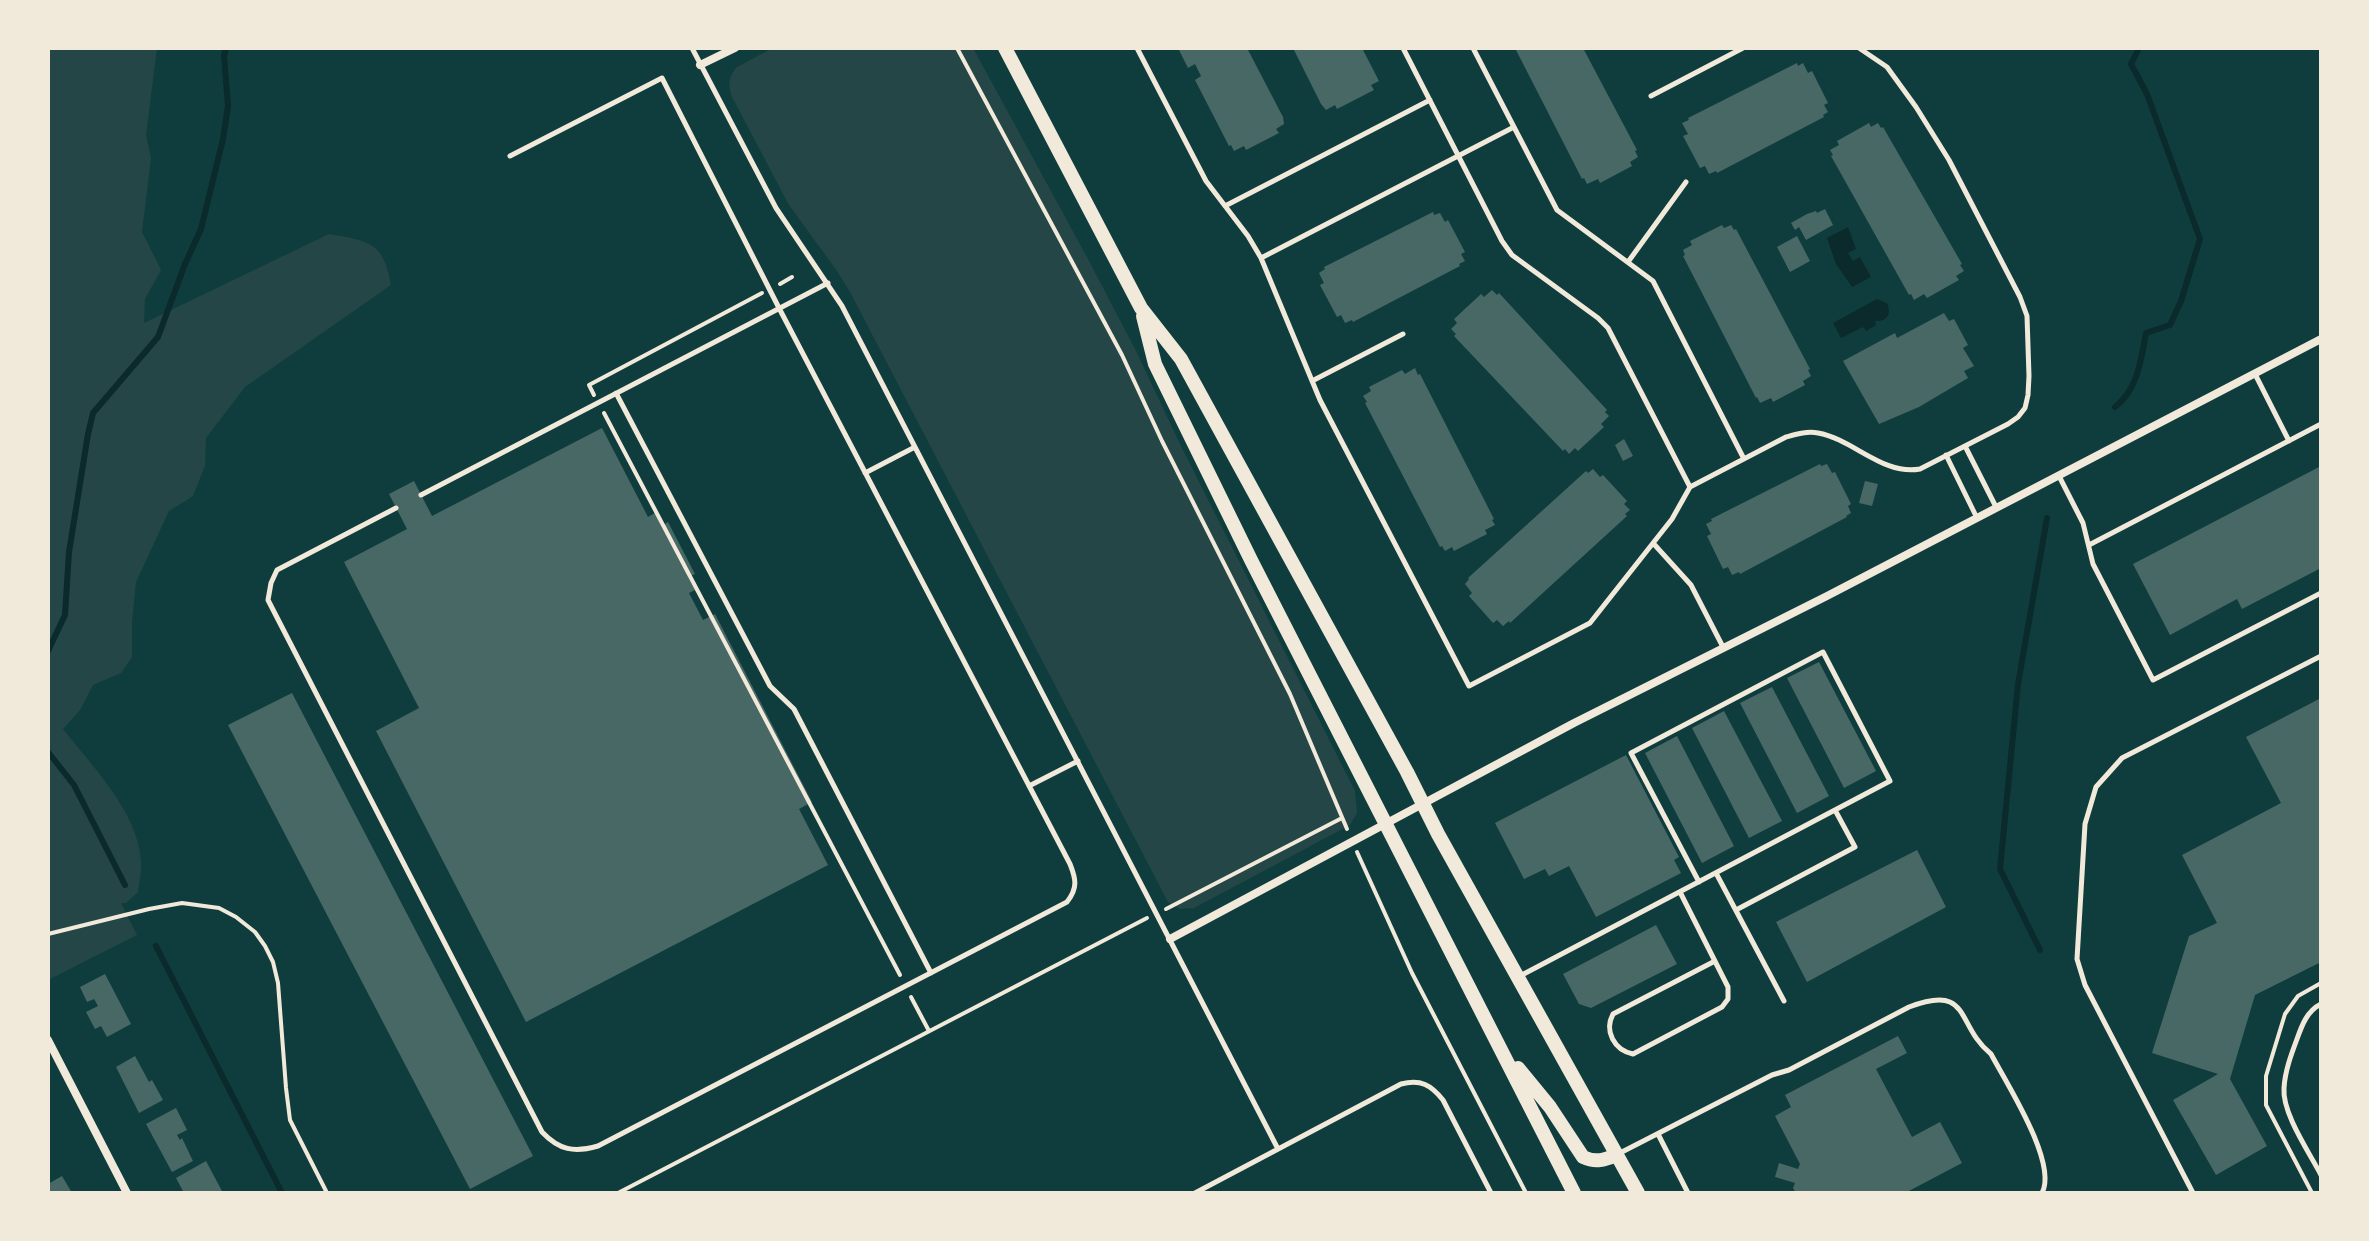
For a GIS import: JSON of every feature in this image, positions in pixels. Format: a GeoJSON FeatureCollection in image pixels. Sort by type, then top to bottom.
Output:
{"type":"FeatureCollection","features":[{"type":"Feature","properties":{"kind":"main road"},"geometry":{"type":"LineString","coordinates":[[1005,48],[1141,308],[1181,359],[1638,1193]]}},
{"type":"Feature","properties":{"kind":"main road"},"geometry":{"type":"LineString","coordinates":[[1141,308],[1155,364],[1251,560],[1574,1193]]}},
{"type":"Feature","properties":{"kind":"main road"},"geometry":{"type":"LineString","coordinates":[[1502,1050],[1550,1107],[1583,1157],[1602,1161],[1617,1155]]}},
{"type":"Feature","properties":{"kind":"street"},"geometry":{"type":"LineString","coordinates":[[700,65],[735,48]]}},
{"type":"Feature","properties":{"kind":"street"},"geometry":{"type":"LineString","coordinates":[[1170,939],[1574,723],[2321,339]]}},
{"type":"Feature","properties":{"kind":"street"},"geometry":{"type":"LineString","coordinates":[[48,1040],[127,1193]]}},
{"type":"Feature","properties":{"kind":"lane"},"geometry":{"type":"LineString","coordinates":[[692,48],[776,208],[842,306],[1278,1149]]}},
{"type":"Feature","properties":{"kind":"lane"},"geometry":{"type":"LineString","coordinates":[[1137,48],[1206,181],[1261,258],[1320,400],[1469,686],[1590,623],[1653,543],[1683,502],[1690,487],[1786,437],[1817,432],[1896,469],[1908,471],[1920,469],[2008,424],[2025,408],[2029,376],[2027,316],[2020,297],[1949,160],[1916,107],[1887,67],[1859,48]]}},
{"type":"Feature","properties":{"kind":"lane"},"geometry":{"type":"LineString","coordinates":[[1403,48],[1502,241],[1512,255],[1608,328],[1690,487]]}},
{"type":"Feature","properties":{"kind":"lane"},"geometry":{"type":"LineString","coordinates":[[1473,48],[1557,210],[1653,281],[1744,459]]}},
{"type":"Feature","properties":{"kind":"lane"},"geometry":{"type":"LineString","coordinates":[[1651,96],[1743,48]]}},
{"type":"Feature","properties":{"kind":"lane"},"geometry":{"type":"LineString","coordinates":[[396,508],[277,570],[268,600],[542,1132],[553,1143],[567,1150],[581,1151],[598,1146],[1067,902],[1074,892],[1076,879],[1070,864],[662,78],[510,156]]}},
{"type":"Feature","properties":{"kind":"lane"},"geometry":{"type":"LineString","coordinates":[[1225,206],[1430,100]]}},
{"type":"Feature","properties":{"kind":"lane"},"geometry":{"type":"LineString","coordinates":[[1261,258],[1514,127]]}},
{"type":"Feature","properties":{"kind":"lane"},"geometry":{"type":"LineString","coordinates":[[1628,262],[1686,182]]}},
{"type":"Feature","properties":{"kind":"lane"},"geometry":{"type":"LineString","coordinates":[[421,495],[828,283]]}},
{"type":"Feature","properties":{"kind":"lane"},"geometry":{"type":"LineString","coordinates":[[1312,381],[1403,334]]}},
{"type":"Feature","properties":{"kind":"lane"},"geometry":{"type":"LineString","coordinates":[[2254,373],[2289,441]]}},
{"type":"Feature","properties":{"kind":"lane"},"geometry":{"type":"LineString","coordinates":[[616,393],[770,686],[794,709],[931,973]]}},
{"type":"Feature","properties":{"kind":"lane"},"geometry":{"type":"LineString","coordinates":[[2089,545],[2321,424]]}},
{"type":"Feature","properties":{"kind":"lane"},"geometry":{"type":"LineString","coordinates":[[1965,446],[1997,508]]}},
{"type":"Feature","properties":{"kind":"lane"},"geometry":{"type":"LineString","coordinates":[[865,473],[915,447]]}},
{"type":"Feature","properties":{"kind":"lane"},"geometry":{"type":"LineString","coordinates":[[1946,455],[1977,518]]}},
{"type":"Feature","properties":{"kind":"lane"},"geometry":{"type":"LineString","coordinates":[[2059,475],[2083,523],[2093,564],[2153,680],[2321,593]]}},
{"type":"Feature","properties":{"kind":"lane"},"geometry":{"type":"LineString","coordinates":[[1653,543],[1691,585],[1723,648]]}},
{"type":"Feature","properties":{"kind":"lane"},"geometry":{"type":"LineString","coordinates":[[1517,977],[1680,892],[1699,882],[1835,810],[1890,781],[1823,652],[1631,753],[1699,882]]}},
{"type":"Feature","properties":{"kind":"lane"},"geometry":{"type":"LineString","coordinates":[[2193,1193],[2085,985],[2077,959],[2085,824],[2096,787],[2122,758],[2321,656]]}},
{"type":"Feature","properties":{"kind":"lane"},"geometry":{"type":"LineString","coordinates":[[1029,786],[1078,761]]}},
{"type":"Feature","properties":{"kind":"lane"},"geometry":{"type":"LineString","coordinates":[[1736,910],[1855,847],[1835,810]]}},
{"type":"Feature","properties":{"kind":"lane"},"geometry":{"type":"LineString","coordinates":[[1716,873],[1784,1001]]}},
{"type":"Feature","properties":{"kind":"lane"},"geometry":{"type":"LineString","coordinates":[[1680,892],[1715,961],[1728,987],[1728,999],[1722,1007],[1633,1054],[1616,1046],[1608,1022],[1613,1014],[1715,961]]}},
{"type":"Feature","properties":{"kind":"lane"},"geometry":{"type":"LineString","coordinates":[[1617,1155],[1909,1007],[1925,1000],[1940,999],[1951,1001],[1961,1009],[1980,1045],[1991,1054],[2041,1151],[2046,1171],[2042,1193]]}},
{"type":"Feature","properties":{"kind":"lane"},"geometry":{"type":"LineString","coordinates":[[2321,1004],[2302,1023],[2288,1065],[2284,1092],[2290,1115],[2321,1175]]}},
{"type":"Feature","properties":{"kind":"lane"},"geometry":{"type":"LineString","coordinates":[[1195,1193],[1401,1084],[1424,1082],[1443,1100],[1491,1193]]}},
{"type":"Feature","properties":{"kind":"lane"},"geometry":{"type":"LineString","coordinates":[[1658,1134],[1688,1193]]}},
{"type":"Feature","properties":{"kind":"path"},"geometry":{"type":"LineString","coordinates":[[618,1193],[1342,818],[1290,694],[1122,355],[957,48]]}},
{"type":"Feature","properties":{"kind":"path"},"geometry":{"type":"LineString","coordinates":[[1364,867],[1412,973],[1526,1193]]}},
{"type":"Feature","properties":{"kind":"path"},"geometry":{"type":"LineString","coordinates":[[48,934],[182,903],[219,908],[255,932],[273,962],[278,983],[290,1120],[327,1193]]}},
{"type":"Feature","properties":{"kind":"shaded area"},"geometry":{"type":"Polygon","coordinates":[[[48,48],[157,48],[146,135],[151,158],[142,232],[161,270],[145,299],[144,323],[329,234],[372,246],[384,260],[391,285],[245,387],[206,438],[205,466],[193,496],[169,511],[136,582],[132,657],[121,673],[93,685],[80,710],[63,729],[112,790],[132,825],[141,861],[138,892],[126,903],[121,903],[137,935],[48,980],[48,48]]]}},
{"type":"Feature","properties":{"kind":"shaded area"},"geometry":{"type":"Polygon","coordinates":[[[773,48],[973,48],[1136,351],[1355,791],[1357,813],[1350,825],[1194,908],[1180,909],[1168,902],[851,294],[789,205],[732,97],[730,81],[734,70],[773,48]]]}},
{"type":"Feature","properties":{"kind":"shaded area"},"geometry":{"type":"Polygon","coordinates":[[[1848,227],[1856,249],[1848,253],[1853,261],[1860,257],[1871,277],[1852,287],[1836,264],[1827,238],[1848,227]]]}},
{"type":"Feature","properties":{"kind":"shaded area"},"geometry":{"type":"Polygon","coordinates":[[[1877,299],[1887,303],[1887,316],[1875,321],[1876,325],[1866,331],[1863,327],[1841,338],[1833,323],[1877,299]]]}},
{"type":"Feature","properties":{"kind":"building"},"geometry":{"type":"Polygon","coordinates":[[[1178,48],[1247,48],[1283,117],[1284,124],[1276,129],[1279,133],[1246,150],[1244,146],[1234,151],[1195,80],[1201,76],[1195,64],[1188,68],[1178,48]]]}},
{"type":"Feature","properties":{"kind":"building"},"geometry":{"type":"Polygon","coordinates":[[[1293,48],[1362,48],[1379,81],[1371,85],[1374,90],[1337,109],[1335,105],[1326,110],[1293,48]]]}},
{"type":"Feature","properties":{"kind":"building"},"geometry":{"type":"Polygon","coordinates":[[[1515,48],[1583,48],[1637,150],[1638,157],[1630,162],[1632,166],[1600,183],[1598,179],[1587,184],[1582,179],[1515,48]]]}},
{"type":"Feature","properties":{"kind":"building"},"geometry":{"type":"Polygon","coordinates":[[[1797,63],[1798,66],[1803,63],[1808,73],[1812,71],[1828,103],[1824,105],[1828,112],[1824,117],[1717,173],[1709,174],[1705,166],[1700,168],[1683,136],[1688,134],[1682,123],[1797,63]]]}},
{"type":"Feature","properties":{"kind":"building"},"geometry":{"type":"Polygon","coordinates":[[[1869,123],[1871,127],[1878,123],[1883,127],[1962,264],[1964,271],[1956,276],[1959,280],[1927,298],[1924,294],[1914,300],[1909,295],[1831,156],[1830,150],[1839,145],[1837,141],[1869,123]]]}},
{"type":"Feature","properties":{"kind":"building"},"geometry":{"type":"Polygon","coordinates":[[[1825,209],[1833,225],[1806,240],[1799,227],[1795,230],[1791,223],[1807,214],[1825,209]]]}},
{"type":"Feature","properties":{"kind":"building"},"geometry":{"type":"Polygon","coordinates":[[[1433,212],[1434,215],[1440,213],[1445,222],[1448,220],[1465,252],[1461,254],[1465,261],[1353,322],[1345,323],[1341,315],[1337,317],[1320,285],[1324,283],[1319,273],[1324,267],[1433,212]]]}},
{"type":"Feature","properties":{"kind":"building"},"geometry":{"type":"Polygon","coordinates":[[[1722,225],[1724,228],[1731,225],[1736,229],[1810,369],[1811,376],[1803,381],[1805,385],[1773,402],[1771,398],[1760,403],[1756,398],[1683,256],[1683,250],[1692,245],[1690,241],[1722,225]]]}},
{"type":"Feature","properties":{"kind":"building"},"geometry":{"type":"Polygon","coordinates":[[[1797,236],[1810,261],[1790,272],[1777,247],[1797,236]]]}},
{"type":"Feature","properties":{"kind":"building"},"geometry":{"type":"Polygon","coordinates":[[[1492,290],[1497,295],[1499,293],[1607,410],[1605,412],[1609,416],[1601,424],[1604,427],[1578,451],[1575,448],[1569,454],[1565,449],[1563,451],[1454,336],[1456,334],[1451,329],[1457,323],[1454,319],[1481,294],[1484,297],[1492,290]]]}},
{"type":"Feature","properties":{"kind":"building"},"geometry":{"type":"Polygon","coordinates":[[[1944,313],[1949,321],[1954,319],[1968,345],[1963,348],[1974,366],[1964,371],[1968,378],[1919,407],[1879,424],[1843,361],[1895,333],[1897,338],[1944,313]]]}},
{"type":"Feature","properties":{"kind":"building"},"geometry":{"type":"Polygon","coordinates":[[[1415,368],[1494,519],[1495,525],[1485,530],[1487,534],[1454,551],[1452,547],[1445,551],[1440,547],[1363,396],[1371,391],[1369,387],[1402,370],[1405,374],[1415,368]]]}},
{"type":"Feature","properties":{"kind":"building"},"geometry":{"type":"Polygon","coordinates":[[[602,428],[648,517],[655,513],[662,526],[668,522],[695,574],[688,577],[695,590],[689,593],[703,620],[715,614],[812,802],[799,809],[828,865],[526,1022],[376,731],[419,708],[344,562],[407,529],[389,494],[414,481],[432,516],[602,428]]]}},
{"type":"Feature","properties":{"kind":"building"},"geometry":{"type":"Polygon","coordinates":[[[1624,439],[1633,456],[1623,461],[1615,445],[1624,439]]]}},
{"type":"Feature","properties":{"kind":"building"},"geometry":{"type":"Polygon","coordinates":[[[1820,464],[1827,464],[1832,473],[1835,472],[1851,504],[1848,506],[1851,513],[1740,574],[1732,575],[1728,567],[1723,569],[1707,536],[1711,534],[1706,524],[1820,464]]]}},
{"type":"Feature","properties":{"kind":"building"},"geometry":{"type":"Polygon","coordinates":[[[2321,466],[2321,568],[2242,609],[2237,599],[2170,635],[2133,564],[2321,466]]]}},
{"type":"Feature","properties":{"kind":"building"},"geometry":{"type":"Polygon","coordinates":[[[1593,469],[1600,477],[1603,475],[1627,501],[1624,504],[1630,510],[1625,514],[1627,516],[1510,623],[1503,626],[1497,620],[1493,623],[1469,596],[1472,593],[1465,584],[1468,578],[1586,471],[1588,473],[1593,469]]]}},
{"type":"Feature","properties":{"kind":"building"},"geometry":{"type":"Polygon","coordinates":[[[1865,481],[1878,484],[1872,506],[1859,503],[1865,481]]]}},
{"type":"Feature","properties":{"kind":"building"},"geometry":{"type":"Polygon","coordinates":[[[1819,662],[1876,771],[1844,788],[1787,678],[1819,662]]]}},
{"type":"Feature","properties":{"kind":"building"},"geometry":{"type":"Polygon","coordinates":[[[1772,687],[1829,796],[1797,813],[1740,703],[1772,687]]]}},
{"type":"Feature","properties":{"kind":"building"},"geometry":{"type":"Polygon","coordinates":[[[292,693],[533,1156],[470,1189],[228,725],[292,693]]]}},
{"type":"Feature","properties":{"kind":"building"},"geometry":{"type":"Polygon","coordinates":[[[2321,698],[2321,962],[2255,995],[2230,1079],[2267,1146],[2216,1175],[2173,1100],[2218,1074],[2152,1053],[2189,936],[2217,923],[2182,855],[2281,803],[2246,737],[2321,698]]]}},
{"type":"Feature","properties":{"kind":"building"},"geometry":{"type":"Polygon","coordinates":[[[1724,711],[1782,821],[1749,838],[1692,728],[1724,711]]]}},
{"type":"Feature","properties":{"kind":"building"},"geometry":{"type":"Polygon","coordinates":[[[1677,736],[1734,846],[1702,863],[1645,753],[1677,736]]]}},
{"type":"Feature","properties":{"kind":"building"},"geometry":{"type":"Polygon","coordinates":[[[1626,755],[1679,857],[1674,860],[1681,873],[1596,917],[1569,866],[1549,876],[1545,869],[1524,879],[1495,823],[1626,755]]]}},
{"type":"Feature","properties":{"kind":"building"},"geometry":{"type":"Polygon","coordinates":[[[1917,850],[1946,907],[1807,982],[1776,922],[1917,850]]]}},
{"type":"Feature","properties":{"kind":"building"},"geometry":{"type":"Polygon","coordinates":[[[1656,925],[1677,964],[1591,1008],[1579,1004],[1563,974],[1656,925]]]}},
{"type":"Feature","properties":{"kind":"building"},"geometry":{"type":"Polygon","coordinates":[[[105,974],[131,1024],[107,1037],[101,1026],[95,1029],[86,1012],[98,1006],[94,999],[87,1002],[80,987],[105,974]]]}},
{"type":"Feature","properties":{"kind":"building"},"geometry":{"type":"Polygon","coordinates":[[[1898,1036],[1907,1053],[1876,1069],[1912,1137],[1940,1122],[1962,1163],[1905,1193],[1796,1193],[1793,1188],[1795,1183],[1775,1177],[1779,1163],[1798,1169],[1800,1164],[1775,1116],[1791,1107],[1785,1095],[1898,1036]]]}},
{"type":"Feature","properties":{"kind":"building"},"geometry":{"type":"Polygon","coordinates":[[[135,1056],[163,1100],[139,1113],[116,1067],[135,1056]]]}},
{"type":"Feature","properties":{"kind":"building"},"geometry":{"type":"Polygon","coordinates":[[[176,1108],[187,1130],[177,1135],[180,1140],[182,1138],[193,1161],[172,1172],[146,1124],[176,1108]]]}},
{"type":"Feature","properties":{"kind":"building"},"geometry":{"type":"Polygon","coordinates":[[[206,1161],[223,1193],[184,1193],[176,1178],[206,1161]]]}},
{"type":"Feature","properties":{"kind":"building"},"geometry":{"type":"Polygon","coordinates":[[[62,1176],[72,1193],[48,1193],[48,1184],[62,1176]]]}},
{"type":"Feature","properties":{"kind":"waterway"},"geometry":{"type":"LineString","coordinates":[[48,651],[65,615],[69,552],[93,413],[158,337],[201,229],[228,106],[226,48]]}},
{"type":"Feature","properties":{"kind":"waterway"},"geometry":{"type":"LineString","coordinates":[[2115,407],[2134,383],[2146,333],[2170,325],[2181,301],[2200,239],[2147,94],[2131,64],[2139,48]]}},
{"type":"Feature","properties":{"kind":"waterway"},"geometry":{"type":"LineString","coordinates":[[2040,950],[2000,869],[2018,684],[2047,518]]}},
{"type":"Feature","properties":{"kind":"waterway"},"geometry":{"type":"LineString","coordinates":[[48,752],[74,785],[125,885]]}},
{"type":"Feature","properties":{"kind":"waterway"},"geometry":{"type":"LineString","coordinates":[[156,946],[282,1193]]}}]}
